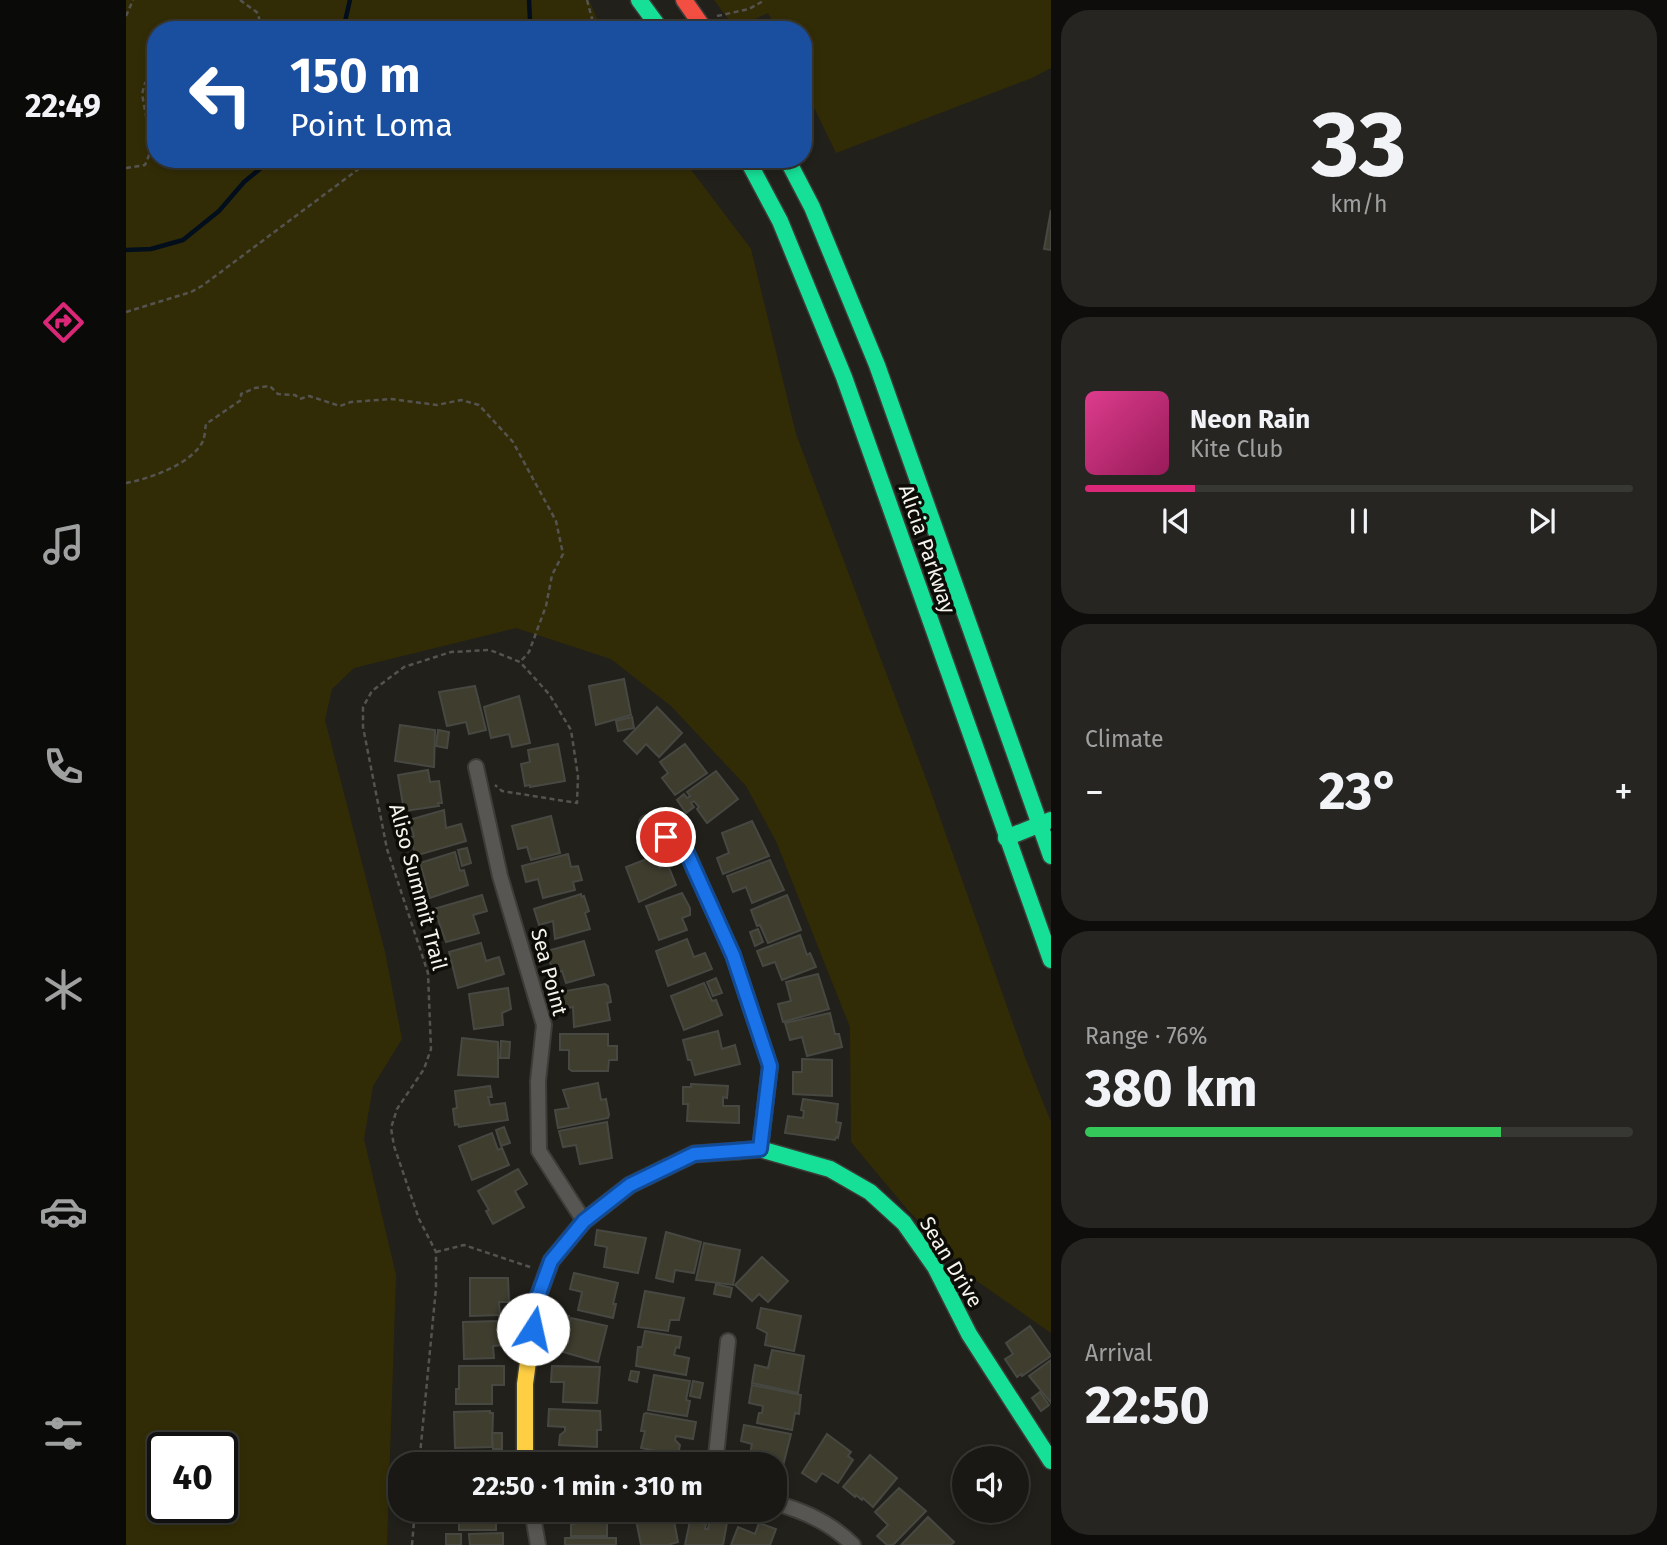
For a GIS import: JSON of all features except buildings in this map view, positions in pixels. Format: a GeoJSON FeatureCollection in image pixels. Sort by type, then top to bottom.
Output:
{"type":"FeatureCollection","features":[{"type":"Feature","properties":{"kind":"main road"},"geometry":{"type":"LineString","coordinates":[[639,0],[654,21]]}},
{"type":"Feature","properties":{"kind":"main road"},"geometry":{"type":"LineString","coordinates":[[684,0],[699,21]]}},
{"type":"Feature","properties":{"kind":"main road","name":"Alicia Parkway"},"geometry":{"type":"LineString","coordinates":[[752,168],[780,221],[844,377],[1051,960]]}},
{"type":"Feature","properties":{"kind":"main road","name":"Alicia Parkway"},"geometry":{"type":"LineString","coordinates":[[792,168],[812,207],[877,365],[1046,822],[1051,856]]}},
{"type":"Feature","properties":{"kind":"main road"},"geometry":{"type":"LineString","coordinates":[[1006,838],[1046,822]]}},
{"type":"Feature","properties":{"kind":"main road"},"geometry":{"type":"LineString","coordinates":[[525,1452],[525,1384],[536,1302],[551,1261],[584,1221],[630,1185],[694,1154],[760,1149]]}},
{"type":"Feature","properties":{"kind":"main road","name":"Sean Drive"},"geometry":{"type":"LineString","coordinates":[[760,1149],[830,1169],[870,1192],[904,1223],[935,1267],[970,1334],[1051,1461]]}},
{"type":"Feature","properties":{"kind":"street","name":"Sea Point"},"geometry":{"type":"LineString","coordinates":[[476,767],[500,876],[544,1025],[538,1081],[539,1150],[584,1221]]}},
{"type":"Feature","properties":{"kind":"street"},"geometry":{"type":"LineString","coordinates":[[647,823],[686,851],[733,955],[770,1066],[760,1149]]}},
{"type":"Feature","properties":{"kind":"street"},"geometry":{"type":"LineString","coordinates":[[716,1452],[728,1341]]}},
{"type":"Feature","properties":{"kind":"street"},"geometry":{"type":"LineString","coordinates":[[787,1506],[804,1511],[843,1535],[853,1545]]}},
{"type":"Feature","properties":{"kind":"street"},"geometry":{"type":"LineString","coordinates":[[534,1522],[538,1545]]}},
{"type":"Feature","properties":{"kind":"path"},"geometry":{"type":"LineString","coordinates":[[126,16],[128,6],[133,0]]}},
{"type":"Feature","properties":{"kind":"path"},"geometry":{"type":"LineString","coordinates":[[240,0],[258,13],[260,21]]}},
{"type":"Feature","properties":{"kind":"path"},"geometry":{"type":"LineString","coordinates":[[587,0],[593,21]]}},
{"type":"Feature","properties":{"kind":"path"},"geometry":{"type":"LineString","coordinates":[[716,16],[749,9],[765,0]]}},
{"type":"Feature","properties":{"kind":"path"},"geometry":{"type":"LineString","coordinates":[[147,82],[142,94],[147,121]]}},
{"type":"Feature","properties":{"kind":"path"},"geometry":{"type":"LineString","coordinates":[[126,168],[145,165],[147,160]]}},
{"type":"Feature","properties":{"kind":"path"},"geometry":{"type":"LineString","coordinates":[[126,312],[202,286],[360,168]]}},
{"type":"Feature","properties":{"kind":"path"},"geometry":{"type":"LineString","coordinates":[[126,483],[149,478],[182,463],[202,442],[206,424],[241,400],[241,394],[255,388],[270,386],[278,394],[295,395],[300,399],[309,396],[340,406],[351,402],[391,399],[436,405],[461,400],[479,405],[513,442],[535,479],[556,521],[563,554],[552,575],[545,606],[529,652],[520,662]]}},
{"type":"Feature","properties":{"kind":"path","name":"Aliso Summit Trail"},"geometry":{"type":"LineString","coordinates":[[420,1452],[436,1288],[436,1252],[419,1219],[394,1146],[391,1128],[397,1109],[424,1069],[431,1049],[428,973],[387,849],[363,727],[363,707],[372,691],[404,667],[451,652],[491,650],[520,662],[549,694],[571,730],[578,776],[578,803],[502,791],[476,767]]}},
{"type":"Feature","properties":{"kind":"path"},"geometry":{"type":"LineString","coordinates":[[436,1252],[464,1245],[483,1249],[547,1273]]}},
{"type":"Feature","properties":{"kind":"path"},"geometry":{"type":"LineString","coordinates":[[412,1545],[414,1522]]}},
{"type":"Feature","properties":{"kind":"shaded area"},"geometry":{"type":"Polygon","coordinates":[[[126,0],[589,0],[598,21],[147,21],[147,168],[690,168],[751,249],[796,434],[928,784],[1026,1060],[1051,1122],[1051,1333],[974,1279],[907,1209],[851,1142],[850,1027],[776,841],[746,786],[671,706],[611,659],[516,628],[354,668],[332,689],[325,720],[385,952],[402,1039],[373,1086],[364,1139],[396,1275],[387,1545],[126,1545],[126,0]]]}},
{"type":"Feature","properties":{"kind":"shaded area"},"geometry":{"type":"Polygon","coordinates":[[[714,0],[1051,0],[1051,68],[1032,78],[836,153],[812,104],[812,21],[772,21],[768,13],[750,21],[730,21],[714,0]]]}},
{"type":"Feature","properties":{"kind":"waterway"},"geometry":{"type":"LineString","coordinates":[[345,21],[350,0]]}},
{"type":"Feature","properties":{"kind":"waterway"},"geometry":{"type":"LineString","coordinates":[[529,0],[530,21]]}},
{"type":"Feature","properties":{"kind":"waterway"},"geometry":{"type":"LineString","coordinates":[[126,250],[151,249],[183,240],[219,211],[244,182],[261,168]]}},
{"type":"Feature","properties":{"kind":"traffic: fast"},"geometry":{"type":"LineString","coordinates":[[639,0],[654,21]]}},
{"type":"Feature","properties":{"kind":"traffic: fast"},"geometry":{"type":"LineString","coordinates":[[752,168],[780,221],[844,377],[1051,960]]}},
{"type":"Feature","properties":{"kind":"traffic: fast"},"geometry":{"type":"LineString","coordinates":[[792,168],[812,207],[877,365],[1051,856]]}},
{"type":"Feature","properties":{"kind":"traffic: fast"},"geometry":{"type":"LineString","coordinates":[[1006,838],[1051,820]]}},
{"type":"Feature","properties":{"kind":"traffic: fast"},"geometry":{"type":"LineString","coordinates":[[738,1151],[760,1149],[830,1169],[870,1192],[904,1223],[935,1267],[969,1334],[1051,1461]]}},
{"type":"Feature","properties":{"kind":"traffic: slow"},"geometry":{"type":"LineString","coordinates":[[525,1452],[525,1384],[536,1302],[551,1261],[584,1221],[630,1185],[694,1154],[738,1151]]}},
{"type":"Feature","properties":{"kind":"traffic: jam"},"geometry":{"type":"LineString","coordinates":[[684,0],[699,21]]}},
{"type":"Feature","properties":{"kind":"route"},"geometry":{"type":"LineString","coordinates":[[533,1329],[536,1302],[551,1261],[584,1221],[630,1185],[694,1154],[760,1149],[770,1066],[733,955],[686,851],[666,837]]}}]}
